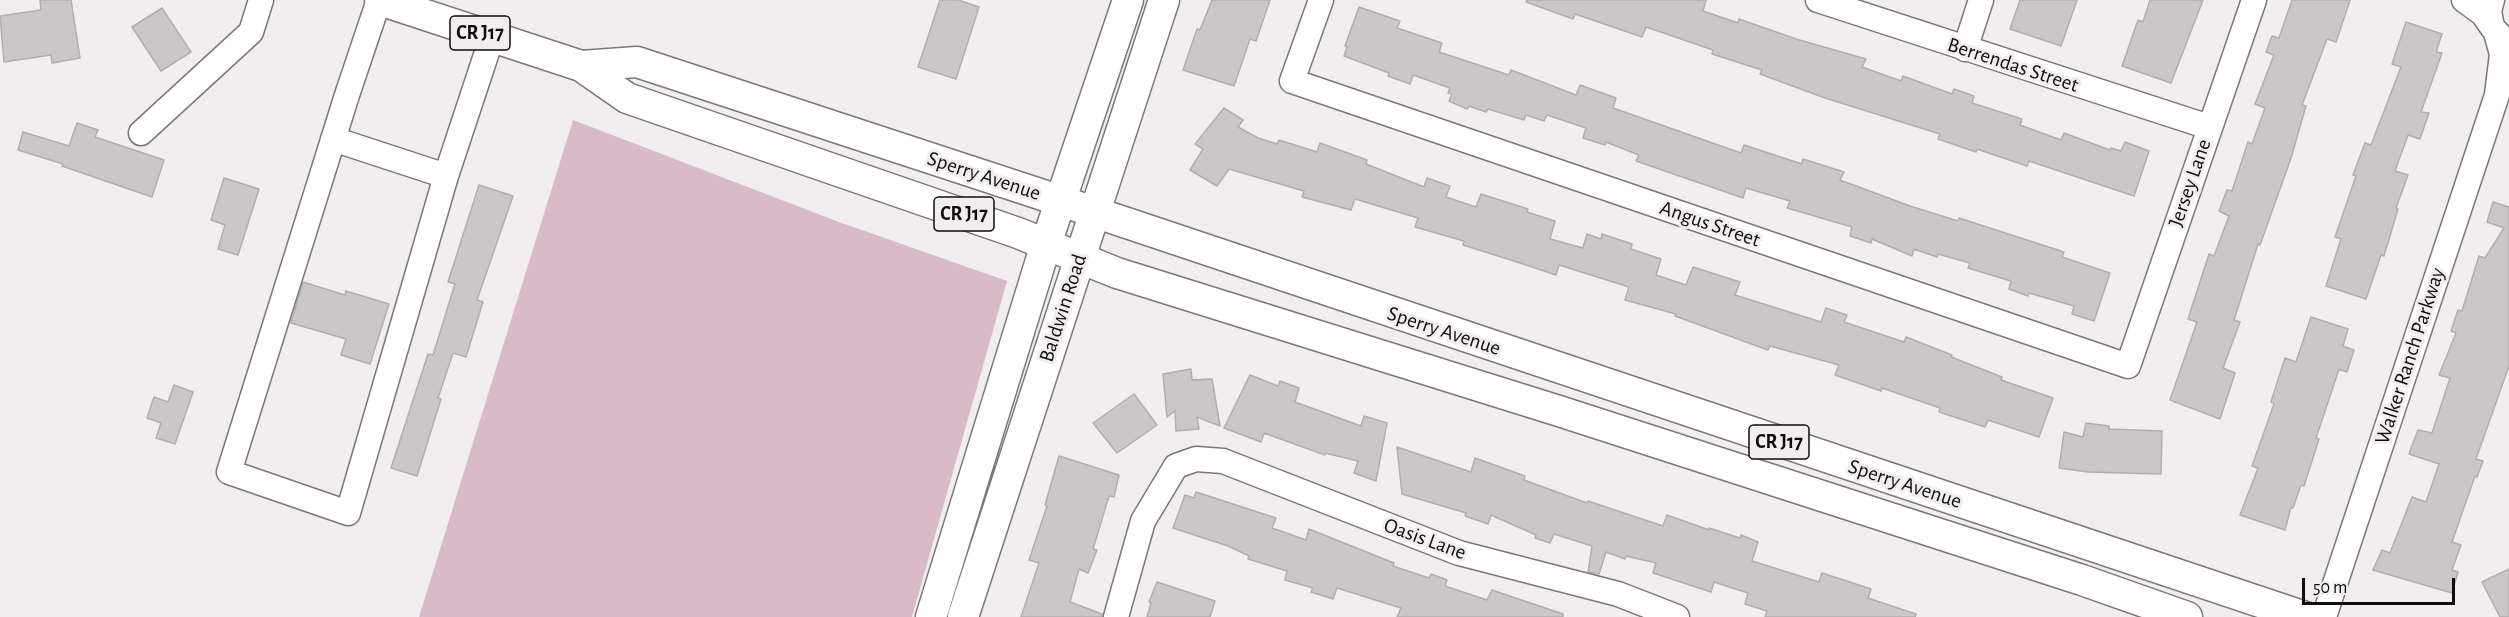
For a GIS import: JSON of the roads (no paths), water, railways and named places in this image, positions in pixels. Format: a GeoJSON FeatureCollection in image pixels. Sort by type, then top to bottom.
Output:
{"type":"FeatureCollection","features":[{"type":"Feature","properties":{"kind":"main road","name":"Sperry Avenue"},"geometry":{"type":"LineString","coordinates":[[380,0],[581,66],[627,98],[1174,291],[2071,576],[2187,617]]}},
{"type":"Feature","properties":{"kind":"main road","name":"Baldwin Road"},"geometry":{"type":"LineString","coordinates":[[931,617],[1046,244],[1128,0]]}},
{"type":"Feature","properties":{"kind":"main road","name":"Baldwin Road"},"geometry":{"type":"LineString","coordinates":[[963,617],[1164,0]]}},
{"type":"Feature","properties":{"kind":"main road","name":"Sperry Avenue"},"geometry":{"type":"LineString","coordinates":[[581,66],[637,62],[1061,201],[2305,617]]}},
{"type":"Feature","properties":{"kind":"street"},"geometry":{"type":"LineString","coordinates":[[141,133],[251,32],[261,0]]}},
{"type":"Feature","properties":{"kind":"street"},"geometry":{"type":"LineString","coordinates":[[380,0],[333,140],[229,472],[348,513],[446,176],[492,37]]}},
{"type":"Feature","properties":{"kind":"street","name":"Angus Street"},"geometry":{"type":"LineString","coordinates":[[1321,0],[1292,81],[2128,366]]}},
{"type":"Feature","properties":{"kind":"street","name":"Berrendas Street"},"geometry":{"type":"LineString","coordinates":[[1818,0],[2209,127]]}},
{"type":"Feature","properties":{"kind":"street"},"geometry":{"type":"LineString","coordinates":[[1965,49],[1981,0]]}},
{"type":"Feature","properties":{"kind":"street","name":"Jersey Lane"},"geometry":{"type":"LineString","coordinates":[[2128,366],[2254,0]]}},
{"type":"Feature","properties":{"kind":"street"},"geometry":{"type":"LineString","coordinates":[[2464,0],[2483,14],[2499,35]]}},
{"type":"Feature","properties":{"kind":"street","name":"Walker Ranch Parkway"},"geometry":{"type":"LineString","coordinates":[[2492,0],[2489,11],[2499,35],[2502,54],[2497,95]]}},
{"type":"Feature","properties":{"kind":"street","name":"Walker Ranch Parkway"},"geometry":{"type":"LineString","coordinates":[[2324,617],[2497,95],[2509,73]]}},
{"type":"Feature","properties":{"kind":"street"},"geometry":{"type":"LineString","coordinates":[[333,140],[446,176]]}},
{"type":"Feature","properties":{"kind":"street","name":"Oasis Lane"},"geometry":{"type":"LineString","coordinates":[[1116,617],[1143,521],[1176,466],[1196,459],[1222,461],[1459,553],[1618,594],[1677,617]]}}]}
